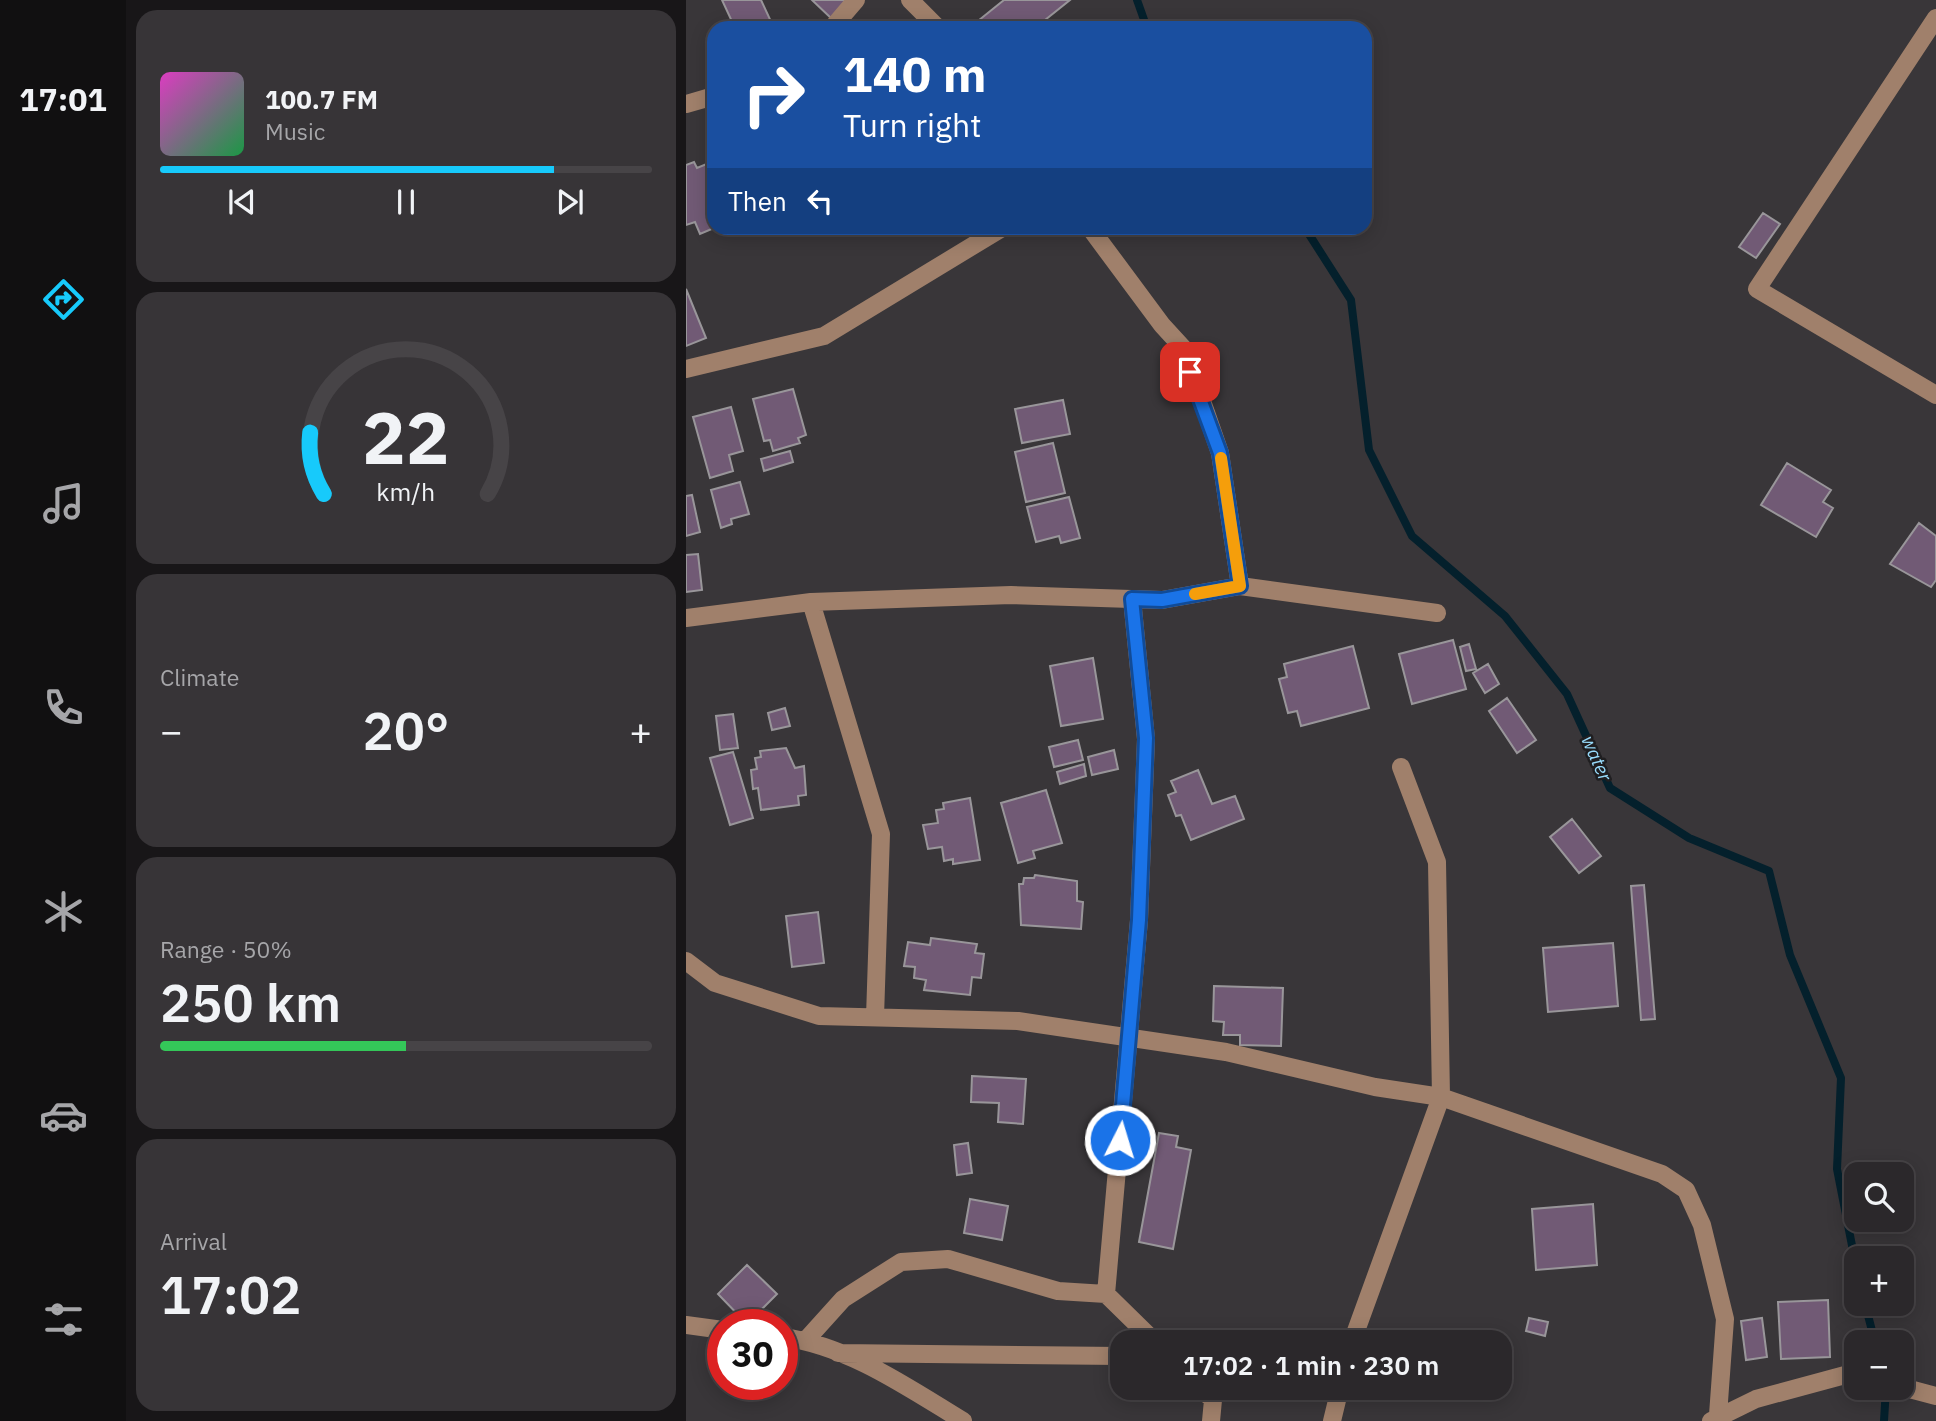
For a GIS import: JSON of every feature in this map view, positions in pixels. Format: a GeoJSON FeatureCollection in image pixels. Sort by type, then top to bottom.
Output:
{"type":"FeatureCollection","features":[{"type":"Feature","properties":{"kind":"street"},"geometry":{"type":"LineString","coordinates":[[838,21],[856,0]]}},
{"type":"Feature","properties":{"kind":"street"},"geometry":{"type":"LineString","coordinates":[[910,0],[931,21]]}},
{"type":"Feature","properties":{"kind":"street"},"geometry":{"type":"LineString","coordinates":[[1936,18],[1757,289],[1936,395]]}},
{"type":"Feature","properties":{"kind":"street"},"geometry":{"type":"LineString","coordinates":[[686,104],[707,98]]}},
{"type":"Feature","properties":{"kind":"street"},"geometry":{"type":"LineString","coordinates":[[686,369],[824,336],[990,235]]}},
{"type":"Feature","properties":{"kind":"street"},"geometry":{"type":"LineString","coordinates":[[1095,235],[1161,325],[1184,349],[1220,453],[1240,586]]}},
{"type":"Feature","properties":{"kind":"street"},"geometry":{"type":"LineString","coordinates":[[686,618],[811,603],[1011,594],[1162,600],[1240,586],[1437,614]]}},
{"type":"Feature","properties":{"kind":"street"},"geometry":{"type":"LineString","coordinates":[[1106,1294],[1139,920],[1146,738],[1132,599]]}},
{"type":"Feature","properties":{"kind":"street"},"geometry":{"type":"LineString","coordinates":[[811,603],[881,834],[875,1017]]}},
{"type":"Feature","properties":{"kind":"street"},"geometry":{"type":"LineString","coordinates":[[1356,1330],[1441,1097],[1437,862],[1401,767]]}},
{"type":"Feature","properties":{"kind":"street"},"geometry":{"type":"LineString","coordinates":[[686,961],[715,983],[819,1016],[1018,1021],[1226,1052],[1375,1087],[1441,1097],[1662,1174],[1686,1190],[1702,1225],[1725,1319],[1714,1418]]}},
{"type":"Feature","properties":{"kind":"street"},"geometry":{"type":"LineString","coordinates":[[806,1340],[843,1299],[901,1262],[948,1259],[1058,1291],[1106,1294],[1140,1330]]}},
{"type":"Feature","properties":{"kind":"street"},"geometry":{"type":"LineString","coordinates":[[686,1325],[707,1328]]}},
{"type":"Feature","properties":{"kind":"street"},"geometry":{"type":"LineString","coordinates":[[798,1339],[872,1367],[963,1421]]}},
{"type":"Feature","properties":{"kind":"street"},"geometry":{"type":"LineString","coordinates":[[838,1353],[1110,1356]]}},
{"type":"Feature","properties":{"kind":"street"},"geometry":{"type":"LineString","coordinates":[[1714,1418],[1756,1399],[1844,1375]]}},
{"type":"Feature","properties":{"kind":"street"},"geometry":{"type":"LineString","coordinates":[[1914,1390],[1936,1396]]}},
{"type":"Feature","properties":{"kind":"street"},"geometry":{"type":"LineString","coordinates":[[1211,1421],[1213,1400]]}},
{"type":"Feature","properties":{"kind":"street"},"geometry":{"type":"LineString","coordinates":[[1332,1421],[1337,1400]]}},
{"type":"Feature","properties":{"kind":"building"},"geometry":{"type":"Polygon","coordinates":[[[722,0],[761,0],[771,21],[732,21],[722,0]]]}},
{"type":"Feature","properties":{"kind":"building"},"geometry":{"type":"Polygon","coordinates":[[[812,0],[843,0],[847,3],[832,19],[812,0]]]}},
{"type":"Feature","properties":{"kind":"building"},"geometry":{"type":"Polygon","coordinates":[[[1004,0],[1070,0],[1044,21],[978,21],[1004,0]]]}},
{"type":"Feature","properties":{"kind":"building"},"geometry":{"type":"Polygon","coordinates":[[[694,162],[697,168],[707,164],[707,231],[700,234],[695,222],[686,225],[686,165],[694,162]]]}},
{"type":"Feature","properties":{"kind":"building"},"geometry":{"type":"Polygon","coordinates":[[[1763,213],[1780,224],[1756,258],[1739,247],[1763,213]]]}},
{"type":"Feature","properties":{"kind":"building"},"geometry":{"type":"Polygon","coordinates":[[[686,289],[706,338],[686,346],[686,289]]]}},
{"type":"Feature","properties":{"kind":"building"},"geometry":{"type":"Polygon","coordinates":[[[793,389],[806,435],[798,438],[800,443],[773,451],[770,440],[764,441],[753,399],[793,389]]]}},
{"type":"Feature","properties":{"kind":"building"},"geometry":{"type":"Polygon","coordinates":[[[1063,400],[1070,434],[1022,443],[1015,409],[1063,400]]]}},
{"type":"Feature","properties":{"kind":"building"},"geometry":{"type":"Polygon","coordinates":[[[731,407],[743,451],[729,455],[733,471],[710,478],[693,417],[731,407]]]}},
{"type":"Feature","properties":{"kind":"building"},"geometry":{"type":"Polygon","coordinates":[[[1053,443],[1065,493],[1026,502],[1015,452],[1053,443]]]}},
{"type":"Feature","properties":{"kind":"building"},"geometry":{"type":"Polygon","coordinates":[[[790,451],[793,462],[764,471],[761,459],[790,451]]]}},
{"type":"Feature","properties":{"kind":"building"},"geometry":{"type":"Polygon","coordinates":[[[1787,463],[1831,490],[1823,502],[1833,508],[1816,537],[1761,505],[1787,463]]]}},
{"type":"Feature","properties":{"kind":"building"},"geometry":{"type":"Polygon","coordinates":[[[740,482],[749,514],[731,519],[732,524],[721,528],[711,490],[740,482]]]}},
{"type":"Feature","properties":{"kind":"building"},"geometry":{"type":"Polygon","coordinates":[[[692,495],[700,532],[686,536],[686,496],[692,495]]]}},
{"type":"Feature","properties":{"kind":"building"},"geometry":{"type":"Polygon","coordinates":[[[1069,497],[1080,538],[1061,543],[1059,536],[1036,542],[1027,507],[1069,497]]]}},
{"type":"Feature","properties":{"kind":"building"},"geometry":{"type":"Polygon","coordinates":[[[1919,523],[1936,536],[1936,580],[1931,587],[1890,564],[1919,523]]]}},
{"type":"Feature","properties":{"kind":"building"},"geometry":{"type":"Polygon","coordinates":[[[698,554],[702,590],[686,592],[686,555],[698,554]]]}},
{"type":"Feature","properties":{"kind":"building"},"geometry":{"type":"Polygon","coordinates":[[[1453,640],[1466,689],[1412,704],[1399,654],[1453,640]]]}},
{"type":"Feature","properties":{"kind":"building"},"geometry":{"type":"Polygon","coordinates":[[[1469,644],[1476,669],[1466,671],[1460,647],[1469,644]]]}},
{"type":"Feature","properties":{"kind":"building"},"geometry":{"type":"Polygon","coordinates":[[[1353,646],[1369,708],[1301,726],[1297,711],[1288,713],[1279,679],[1287,677],[1284,664],[1353,646]]]}},
{"type":"Feature","properties":{"kind":"building"},"geometry":{"type":"Polygon","coordinates":[[[1093,658],[1103,719],[1061,726],[1050,666],[1093,658]]]}},
{"type":"Feature","properties":{"kind":"building"},"geometry":{"type":"Polygon","coordinates":[[[1488,664],[1499,684],[1485,693],[1473,673],[1488,664]]]}},
{"type":"Feature","properties":{"kind":"building"},"geometry":{"type":"Polygon","coordinates":[[[1507,698],[1536,740],[1517,753],[1489,711],[1507,698]]]}},
{"type":"Feature","properties":{"kind":"building"},"geometry":{"type":"Polygon","coordinates":[[[785,708],[790,726],[772,730],[768,713],[785,708]]]}},
{"type":"Feature","properties":{"kind":"building"},"geometry":{"type":"Polygon","coordinates":[[[733,714],[738,748],[720,750],[716,716],[733,714]]]}},
{"type":"Feature","properties":{"kind":"building"},"geometry":{"type":"Polygon","coordinates":[[[1078,740],[1083,760],[1054,767],[1049,747],[1078,740]]]}},
{"type":"Feature","properties":{"kind":"building"},"geometry":{"type":"Polygon","coordinates":[[[786,748],[795,768],[804,766],[806,795],[798,796],[799,805],[761,810],[758,788],[753,789],[751,770],[757,769],[755,758],[761,757],[760,751],[786,748]]]}},
{"type":"Feature","properties":{"kind":"building"},"geometry":{"type":"Polygon","coordinates":[[[1114,750],[1118,769],[1092,775],[1088,757],[1114,750]]]}},
{"type":"Feature","properties":{"kind":"building"},"geometry":{"type":"Polygon","coordinates":[[[733,752],[753,818],[730,825],[710,758],[733,752]]]}},
{"type":"Feature","properties":{"kind":"building"},"geometry":{"type":"Polygon","coordinates":[[[1084,764],[1086,776],[1060,784],[1057,772],[1084,764]]]}},
{"type":"Feature","properties":{"kind":"building"},"geometry":{"type":"Polygon","coordinates":[[[1198,770],[1212,804],[1235,796],[1244,819],[1191,840],[1181,815],[1176,816],[1168,795],[1176,792],[1171,781],[1198,770]]]}},
{"type":"Feature","properties":{"kind":"building"},"geometry":{"type":"Polygon","coordinates":[[[1046,790],[1062,843],[1033,851],[1035,858],[1018,863],[1001,803],[1046,790]]]}},
{"type":"Feature","properties":{"kind":"building"},"geometry":{"type":"Polygon","coordinates":[[[970,798],[980,860],[953,864],[953,859],[944,861],[942,847],[928,849],[923,825],[938,823],[936,810],[944,809],[943,803],[970,798]]]}},
{"type":"Feature","properties":{"kind":"building"},"geometry":{"type":"Polygon","coordinates":[[[1572,819],[1601,856],[1579,873],[1550,837],[1572,819]]]}},
{"type":"Feature","properties":{"kind":"building"},"geometry":{"type":"Polygon","coordinates":[[[1035,875],[1077,881],[1077,901],[1083,902],[1081,929],[1021,925],[1019,884],[1023,884],[1024,878],[1034,878],[1035,875]]]}},
{"type":"Feature","properties":{"kind":"building"},"geometry":{"type":"Polygon","coordinates":[[[1644,885],[1655,1019],[1641,1020],[1631,886],[1644,885]]]}},
{"type":"Feature","properties":{"kind":"building"},"geometry":{"type":"Polygon","coordinates":[[[818,912],[824,963],[792,967],[786,916],[818,912]]]}},
{"type":"Feature","properties":{"kind":"building"},"geometry":{"type":"Polygon","coordinates":[[[931,938],[977,944],[975,953],[984,954],[981,978],[972,977],[970,995],[924,990],[926,980],[914,978],[915,967],[904,966],[908,942],[930,945],[931,938]]]}},
{"type":"Feature","properties":{"kind":"building"},"geometry":{"type":"Polygon","coordinates":[[[1613,943],[1618,1006],[1548,1012],[1543,948],[1613,943]]]}},
{"type":"Feature","properties":{"kind":"building"},"geometry":{"type":"Polygon","coordinates":[[[1214,986],[1283,988],[1281,1046],[1240,1045],[1240,1035],[1223,1035],[1224,1022],[1213,1021],[1214,986]]]}},
{"type":"Feature","properties":{"kind":"building"},"geometry":{"type":"Polygon","coordinates":[[[972,1076],[1026,1079],[1023,1124],[998,1122],[999,1103],[971,1102],[972,1076]]]}},
{"type":"Feature","properties":{"kind":"building"},"geometry":{"type":"Polygon","coordinates":[[[1159,1133],[1178,1136],[1176,1147],[1191,1150],[1173,1249],[1139,1242],[1159,1133]]]}},
{"type":"Feature","properties":{"kind":"building"},"geometry":{"type":"Polygon","coordinates":[[[968,1143],[972,1173],[957,1175],[954,1145],[968,1143]]]}},
{"type":"Feature","properties":{"kind":"building"},"geometry":{"type":"Polygon","coordinates":[[[970,1199],[1008,1206],[1002,1240],[964,1233],[970,1199]]]}},
{"type":"Feature","properties":{"kind":"building"},"geometry":{"type":"Polygon","coordinates":[[[1593,1204],[1597,1265],[1536,1270],[1532,1209],[1593,1204]]]}},
{"type":"Feature","properties":{"kind":"building"},"geometry":{"type":"Polygon","coordinates":[[[747,1265],[777,1294],[762,1309],[732,1309],[718,1294],[747,1265]]]}},
{"type":"Feature","properties":{"kind":"building"},"geometry":{"type":"Polygon","coordinates":[[[1828,1300],[1830,1357],[1781,1359],[1778,1302],[1828,1300]]]}},
{"type":"Feature","properties":{"kind":"building"},"geometry":{"type":"Polygon","coordinates":[[[1529,1318],[1548,1322],[1545,1336],[1526,1331],[1529,1318]]]}},
{"type":"Feature","properties":{"kind":"building"},"geometry":{"type":"Polygon","coordinates":[[[1762,1318],[1767,1357],[1746,1360],[1741,1321],[1762,1318]]]}},
{"type":"Feature","properties":{"kind":"waterway","name":"water"},"geometry":{"type":"LineString","coordinates":[[1137,0],[1144,21]]}},
{"type":"Feature","properties":{"kind":"waterway","name":"water"},"geometry":{"type":"LineString","coordinates":[[1309,235],[1351,300],[1369,450],[1412,536],[1505,616],[1567,694],[1610,788],[1689,838],[1769,871],[1790,955],[1841,1078],[1837,1169],[1852,1246]]}},
{"type":"Feature","properties":{"kind":"waterway","name":"water"},"geometry":{"type":"LineString","coordinates":[[1868,1316],[1872,1330]]}},
{"type":"Feature","properties":{"kind":"waterway","name":"water"},"geometry":{"type":"LineString","coordinates":[[1884,1421],[1885,1400]]}},
{"type":"Feature","properties":{"kind":"slow traffic"},"geometry":{"type":"LineString","coordinates":[[1195,594],[1240,586],[1221,458]]}},
{"type":"Feature","properties":{"kind":"route"},"geometry":{"type":"LineString","coordinates":[[1120,1140],[1139,920],[1146,738],[1132,599],[1162,600],[1240,586],[1220,453],[1190,372]]}}]}
